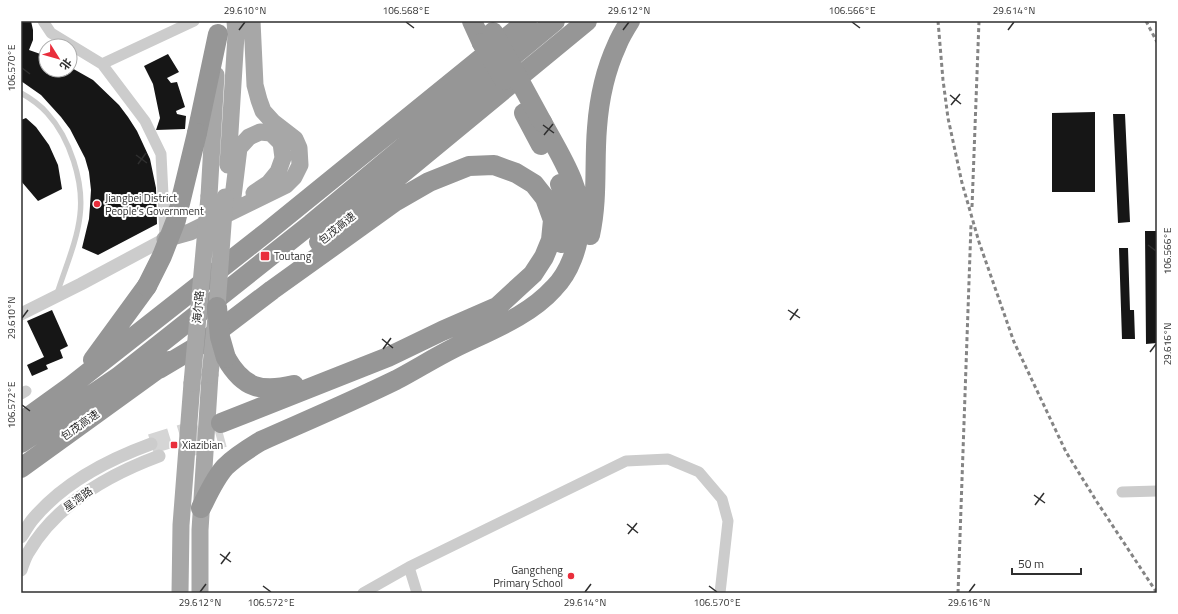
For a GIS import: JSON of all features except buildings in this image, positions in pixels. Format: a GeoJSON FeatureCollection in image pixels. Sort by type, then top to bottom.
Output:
{"type":"FeatureCollection","features":[{"type":"Feature","properties":{"kind":"highway"},"geometry":{"type":"LineString","coordinates":[[217,307],[220,337],[226,358],[233,371],[253,386],[267,389],[282,388],[296,384],[384,347],[537,305],[555,288],[564,275],[577,245],[580,224],[580,207],[574,184],[542,122],[487,32],[472,21]]}},
{"type":"Feature","properties":{"kind":"highway"},"geometry":{"type":"LineString","coordinates":[[21,422],[71,386],[267,232],[527,21]]}},
{"type":"Feature","properties":{"kind":"highway","name":"包茂高速"},"geometry":{"type":"LineString","coordinates":[[21,444],[118,377],[311,224],[555,21]]}},
{"type":"Feature","properties":{"kind":"highway","name":"包茂高速"},"geometry":{"type":"LineString","coordinates":[[21,468],[159,369],[238,308],[587,21]]}},
{"type":"Feature","properties":{"kind":"highway"},"geometry":{"type":"LineString","coordinates":[[500,316],[541,312],[562,295],[573,281],[582,262],[587,249],[592,226],[596,185],[596,129],[600,99],[607,70],[616,46],[630,21]]}},
{"type":"Feature","properties":{"kind":"highway"},"geometry":{"type":"LineString","coordinates":[[71,386],[100,351],[147,286],[162,256],[176,220],[197,133],[218,28]]}},
{"type":"Feature","properties":{"kind":"highway"},"geometry":{"type":"LineString","coordinates":[[201,508],[224,468],[241,453],[261,441],[396,380],[453,349],[500,316],[540,281],[553,262],[561,244],[566,222],[566,206],[562,188],[524,114],[487,32]]}},
{"type":"Feature","properties":{"kind":"highway"},"geometry":{"type":"LineString","coordinates":[[159,369],[201,344],[396,202],[429,182],[469,166],[494,165],[516,173],[534,184],[545,198],[552,220],[551,240],[544,257],[533,274],[500,316]]}},
{"type":"Feature","properties":{"kind":"highway"},"geometry":{"type":"LineString","coordinates":[[442,330],[388,357],[222,430],[453,349]]}},
{"type":"Feature","properties":{"kind":"highway"},"geometry":{"type":"LineString","coordinates":[[21,481],[103,409]]}},
{"type":"Feature","properties":{"kind":"main road","name":"海尔路"},"geometry":{"type":"LineString","coordinates":[[180,593],[181,525],[192,383],[222,197],[235,56],[235,21]]}},
{"type":"Feature","properties":{"kind":"main road"},"geometry":{"type":"LineString","coordinates":[[165,239],[190,232],[286,185],[294,177],[300,165],[299,148],[295,139],[273,122],[263,111],[258,100],[255,85],[252,21]]}},
{"type":"Feature","properties":{"kind":"main road","name":"海尔路"},"geometry":{"type":"LineString","coordinates":[[200,593],[201,508],[221,247],[222,197],[218,28]]}},
{"type":"Feature","properties":{"kind":"main road"},"geometry":{"type":"LineString","coordinates":[[165,239],[189,224],[253,194],[268,183],[278,172],[283,158],[280,143],[271,133],[260,132],[249,137],[239,148],[222,197]]}},
{"type":"Feature","properties":{"kind":"street"},"geometry":{"type":"LineString","coordinates":[[21,314],[165,239],[161,154],[145,121],[102,64],[51,33],[43,21]]}},
{"type":"Feature","properties":{"kind":"street"},"geometry":{"type":"LineString","coordinates":[[102,64],[194,21]]}},
{"type":"Feature","properties":{"kind":"street","name":"星湾路"},"geometry":{"type":"LineString","coordinates":[[21,537],[32,520],[51,500],[77,481],[103,464],[151,444]]}},
{"type":"Feature","properties":{"kind":"street","name":"星湾路"},"geometry":{"type":"LineString","coordinates":[[21,570],[27,554],[44,528],[62,511],[87,492],[111,477],[135,465],[159,456]]}},
{"type":"Feature","properties":{"kind":"street"},"geometry":{"type":"LineString","coordinates":[[363,593],[409,567],[626,461],[668,459],[699,472],[722,499],[728,521],[720,593]]}},
{"type":"Feature","properties":{"kind":"street"},"geometry":{"type":"LineString","coordinates":[[1122,492],[1157,491]]}},
{"type":"Feature","properties":{"kind":"street"},"geometry":{"type":"LineString","coordinates":[[409,567],[417,593]]}},
{"type":"Feature","properties":{"kind":"lane"},"geometry":{"type":"LineString","coordinates":[[21,92],[47,113],[62,134],[74,159],[80,186],[80,214],[75,239],[56,297]]}},
{"type":"Feature","properties":{"kind":"tunnel"},"geometry":{"type":"LineString","coordinates":[[151,444],[206,427]]}},
{"type":"Feature","properties":{"kind":"tunnel"},"geometry":{"type":"LineString","coordinates":[[188,447],[224,437]]}},
{"type":"Feature","properties":{"kind":"railway"},"geometry":{"type":"LineString","coordinates":[[938,21],[948,118],[962,183],[979,242],[1014,342],[1066,452],[1157,593]]}},
{"type":"Feature","properties":{"kind":"railway"},"geometry":{"type":"LineString","coordinates":[[972,207],[979,21]]}},
{"type":"Feature","properties":{"kind":"railway"},"geometry":{"type":"LineString","coordinates":[[1146,21],[1157,42]]}},
{"type":"Feature","properties":{"kind":"railway"},"geometry":{"type":"LineString","coordinates":[[958,593],[971,225]]}},
{"type":"Feature","properties":{"kind":"place","name":"Jiangbei District People’s Government"},"geometry":{"type":"Point","coordinates":[97,204]}},
{"type":"Feature","properties":{"kind":"place","name":"Toutang"},"geometry":{"type":"Point","coordinates":[265,256]}},
{"type":"Feature","properties":{"kind":"place","name":"Xiazibian"},"geometry":{"type":"Point","coordinates":[174,445]}},
{"type":"Feature","properties":{"kind":"place","name":"Gangcheng Primary School"},"geometry":{"type":"Point","coordinates":[571,576]}}]}
